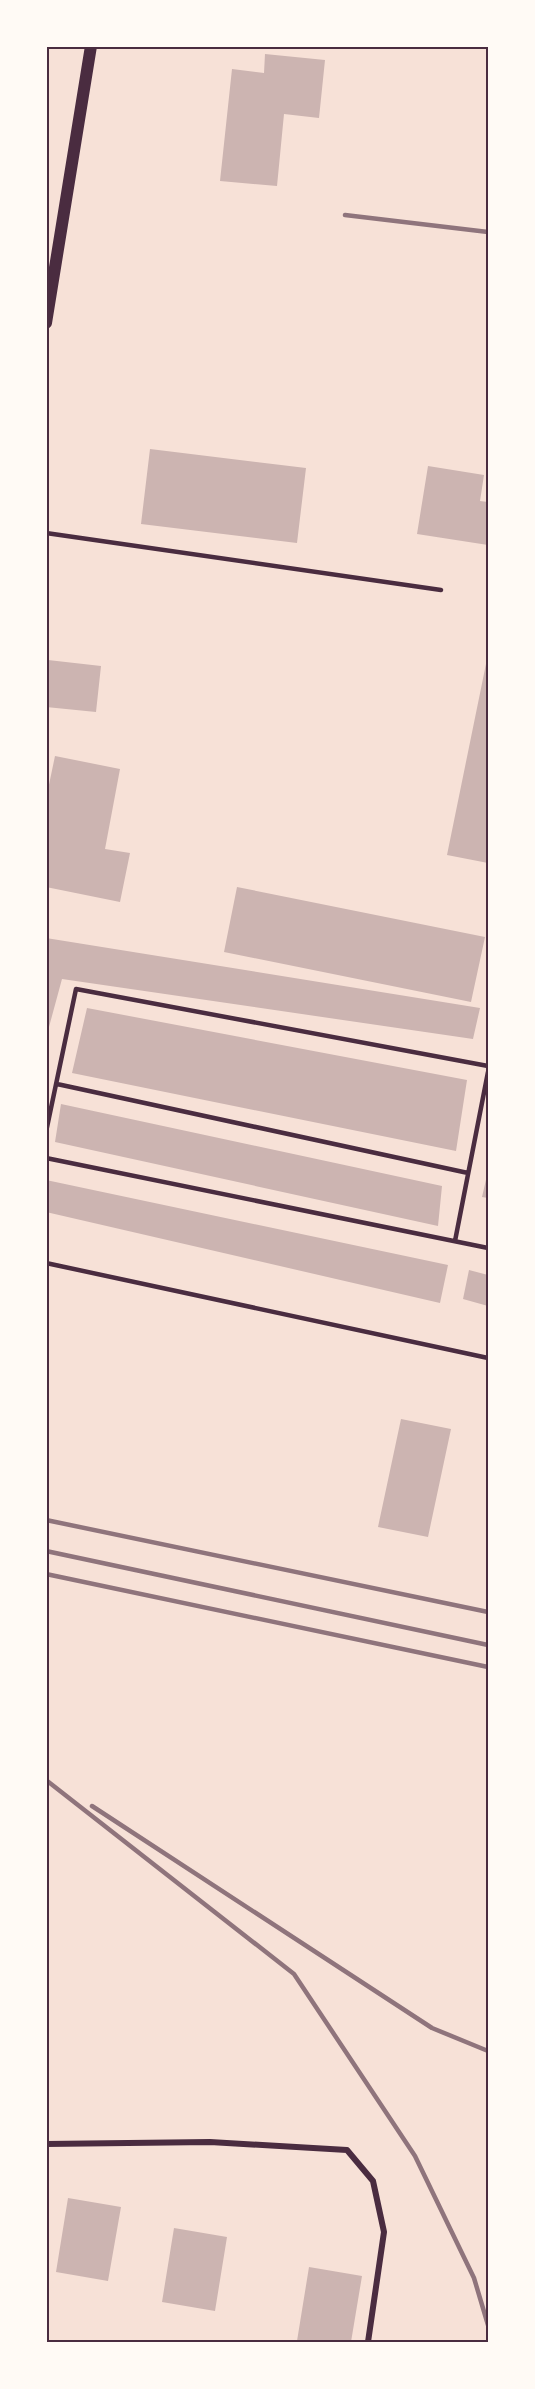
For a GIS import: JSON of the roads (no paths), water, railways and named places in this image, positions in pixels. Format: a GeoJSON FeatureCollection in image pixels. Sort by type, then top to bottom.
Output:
{"type":"FeatureCollection","features":[{"type":"Feature","properties":{"kind":"main road"},"geometry":{"type":"LineString","coordinates":[[46,323],[91,46]]}},
{"type":"Feature","properties":{"kind":"street"},"geometry":{"type":"LineString","coordinates":[[46,2144],[210,2142],[347,2150],[373,2181],[384,2232],[368,2343]]}},
{"type":"Feature","properties":{"kind":"lane"},"geometry":{"type":"LineString","coordinates":[[46,533],[441,590]]}},
{"type":"Feature","properties":{"kind":"lane"},"geometry":{"type":"LineString","coordinates":[[46,1132],[76,989],[489,1066]]}},
{"type":"Feature","properties":{"kind":"lane"},"geometry":{"type":"LineString","coordinates":[[455,1241],[489,1072]]}},
{"type":"Feature","properties":{"kind":"lane"},"geometry":{"type":"LineString","coordinates":[[57,1084],[468,1173]]}},
{"type":"Feature","properties":{"kind":"lane"},"geometry":{"type":"LineString","coordinates":[[46,1158],[489,1248]]}},
{"type":"Feature","properties":{"kind":"lane"},"geometry":{"type":"LineString","coordinates":[[46,1263],[489,1358]]}},
{"type":"Feature","properties":{"kind":"railway"},"geometry":{"type":"LineString","coordinates":[[345,215],[488,232]]}},
{"type":"Feature","properties":{"kind":"railway"},"geometry":{"type":"LineString","coordinates":[[46,1520],[488,1612]]}},
{"type":"Feature","properties":{"kind":"railway"},"geometry":{"type":"LineString","coordinates":[[46,1551],[488,1645]]}},
{"type":"Feature","properties":{"kind":"railway"},"geometry":{"type":"LineString","coordinates":[[46,1574],[488,1667]]}},
{"type":"Feature","properties":{"kind":"railway"},"geometry":{"type":"LineString","coordinates":[[46,1780],[294,1974],[415,2156],[474,2278],[488,2325]]}},
{"type":"Feature","properties":{"kind":"railway"},"geometry":{"type":"LineString","coordinates":[[92,1806],[432,2028],[488,2051]]}}]}
